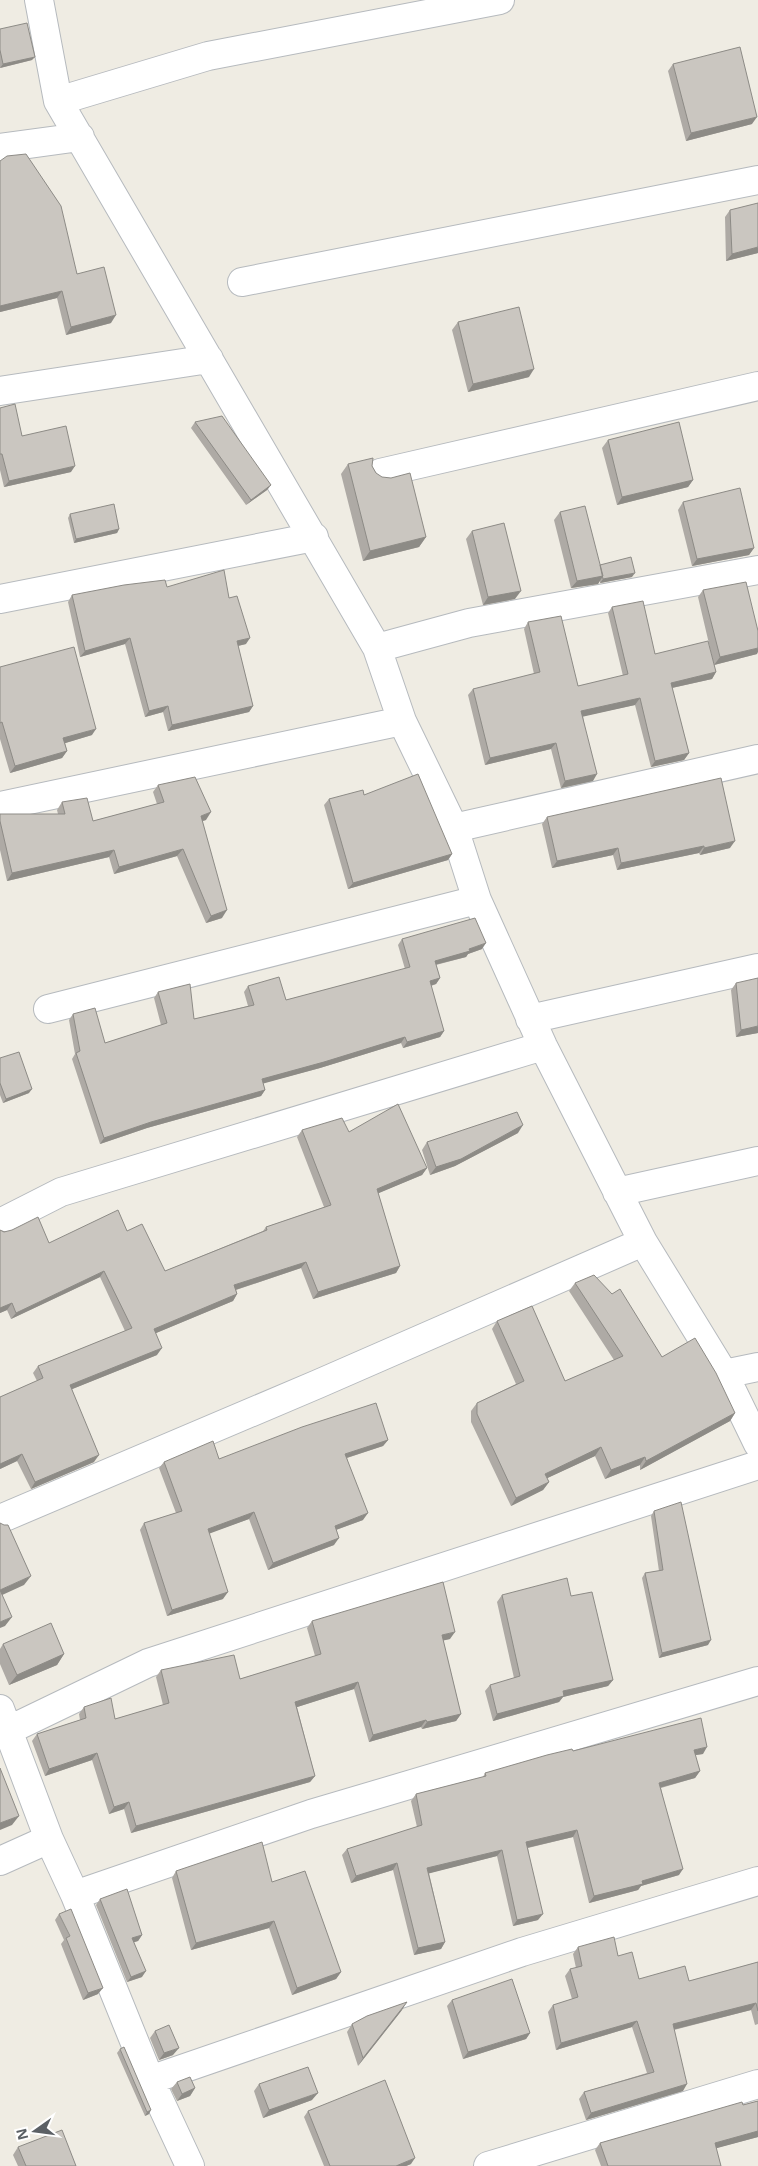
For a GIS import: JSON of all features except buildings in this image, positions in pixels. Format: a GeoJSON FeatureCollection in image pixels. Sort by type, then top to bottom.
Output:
{"type":"FeatureCollection","features":[{"type":"Feature","properties":{"kind":"street"},"geometry":{"type":"LineString","coordinates":[[39,0],[58,102],[378,648],[402,721],[454,828],[477,900],[530,1019],[643,1242],[724,1374],[758,1444]]}},
{"type":"Feature","properties":{"kind":"street"},"geometry":{"type":"LineString","coordinates":[[58,102],[208,56],[500,0]]}},
{"type":"Feature","properties":{"kind":"street"},"geometry":{"type":"LineString","coordinates":[[0,148],[80,137]]}},
{"type":"Feature","properties":{"kind":"street"},"geometry":{"type":"LineString","coordinates":[[242,282],[758,180]]}},
{"type":"Feature","properties":{"kind":"street"},"geometry":{"type":"LineString","coordinates":[[0,392],[209,359]]}},
{"type":"Feature","properties":{"kind":"street"},"geometry":{"type":"LineString","coordinates":[[380,474],[758,386]]}},
{"type":"Feature","properties":{"kind":"street"},"geometry":{"type":"LineString","coordinates":[[0,599],[314,536]]}},
{"type":"Feature","properties":{"kind":"street"},"geometry":{"type":"LineString","coordinates":[[378,648],[469,623],[758,570]]}},
{"type":"Feature","properties":{"kind":"street"},"geometry":{"type":"LineString","coordinates":[[0,806],[402,721]]}},
{"type":"Feature","properties":{"kind":"street"},"geometry":{"type":"LineString","coordinates":[[454,828],[758,759]]}},
{"type":"Feature","properties":{"kind":"street"},"geometry":{"type":"LineString","coordinates":[[48,1009],[477,900]]}},
{"type":"Feature","properties":{"kind":"street"},"geometry":{"type":"LineString","coordinates":[[530,1019],[758,968]]}},
{"type":"Feature","properties":{"kind":"street"},"geometry":{"type":"LineString","coordinates":[[0,1223],[61,1192],[543,1046]]}},
{"type":"Feature","properties":{"kind":"street"},"geometry":{"type":"LineString","coordinates":[[617,1192],[758,1161]]}},
{"type":"Feature","properties":{"kind":"street"},"geometry":{"type":"LineString","coordinates":[[0,1519],[327,1380],[643,1242]]}},
{"type":"Feature","properties":{"kind":"street"},"geometry":{"type":"LineString","coordinates":[[724,1374],[758,1367]]}},
{"type":"Feature","properties":{"kind":"street"},"geometry":{"type":"LineString","coordinates":[[190,2166],[150,2080],[75,1895],[49,1838],[5,1719],[148,1663],[758,1465]]}},
{"type":"Feature","properties":{"kind":"street"},"geometry":{"type":"LineString","coordinates":[[75,1895],[311,1814],[758,1681]]}},
{"type":"Feature","properties":{"kind":"street"},"geometry":{"type":"LineString","coordinates":[[0,1861],[49,1838]]}},
{"type":"Feature","properties":{"kind":"street"},"geometry":{"type":"LineString","coordinates":[[150,2080],[522,1952],[758,1881]]}},
{"type":"Feature","properties":{"kind":"street"},"geometry":{"type":"LineString","coordinates":[[488,2166],[758,2084]]}}]}
